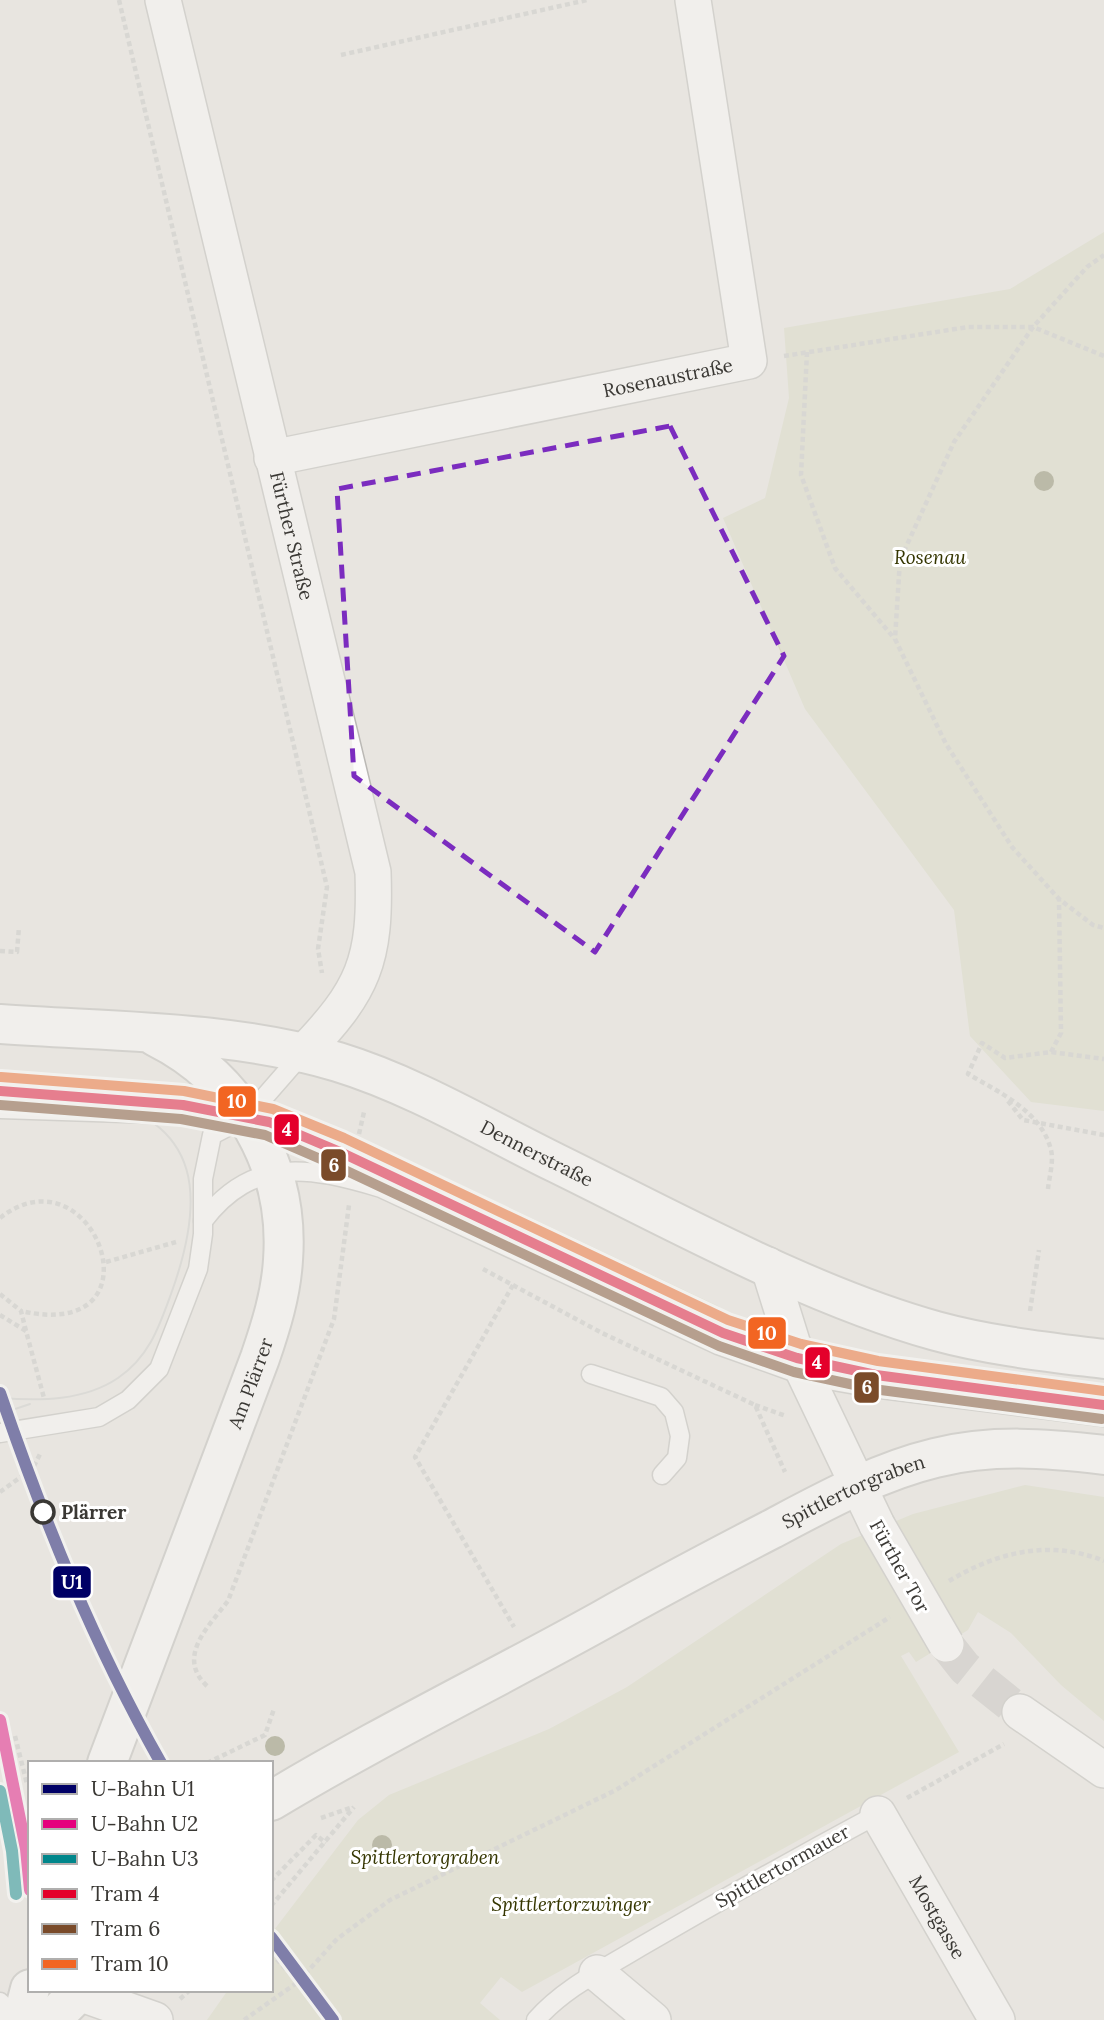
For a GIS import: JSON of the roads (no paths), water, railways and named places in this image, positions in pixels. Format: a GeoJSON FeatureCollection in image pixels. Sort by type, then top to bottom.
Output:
{"type":"FeatureCollection","features":[{"type":"Feature","properties":{"kind":"main road","name":"Am Plärrer"},"geometry":{"type":"LineString","coordinates":[[2,1024],[228,1042],[302,1054]]}},
{"type":"Feature","properties":{"kind":"main road","name":"Am Plärrer"},"geometry":{"type":"LineString","coordinates":[[108,1761],[273,1319],[284,1244],[274,1172],[262,1142],[247,1117],[208,1073],[176,1049],[151,1035]]}},
{"type":"Feature","properties":{"kind":"main road","name":"Dennerstraße"},"geometry":{"type":"LineString","coordinates":[[302,1054],[339,1063],[381,1079],[768,1265],[888,1316],[971,1339],[1104,1359]]}},
{"type":"Feature","properties":{"kind":"main road","name":"Spittlertorgraben"},"geometry":{"type":"LineString","coordinates":[[273,1800],[328,1767],[857,1486],[917,1463],[965,1452],[1038,1448],[1104,1455]]}},
{"type":"Feature","properties":{"kind":"main road"},"geometry":{"type":"LineString","coordinates":[[0,1981],[28,1982]]}},
{"type":"Feature","properties":{"kind":"main road"},"geometry":{"type":"LineString","coordinates":[[22,2020],[29,1992]]}},
{"type":"Feature","properties":{"kind":"main road"},"geometry":{"type":"LineString","coordinates":[[51,2020],[75,1992]]}},
{"type":"Feature","properties":{"kind":"street","name":"Fürther Straße"},"geometry":{"type":"LineString","coordinates":[[163,0],[373,872],[373,930],[365,968],[337,1016],[302,1054]]}},
{"type":"Feature","properties":{"kind":"street","name":"Rosenaustraße"},"geometry":{"type":"LineString","coordinates":[[272,458],[749,361],[692,0]]}},
{"type":"Feature","properties":{"kind":"street"},"geometry":{"type":"LineString","coordinates":[[768,1265],[801,1367],[857,1486]]}},
{"type":"Feature","properties":{"kind":"street","name":"Fürther Tor"},"geometry":{"type":"LineString","coordinates":[[857,1486],[946,1644]]}},
{"type":"Feature","properties":{"kind":"street"},"geometry":{"type":"LineString","coordinates":[[1029,1719],[1104,1770]]}},
{"type":"Feature","properties":{"kind":"street","name":"Mostgasse"},"geometry":{"type":"LineString","coordinates":[[878,1814],[997,2020]]}},
{"type":"Feature","properties":{"kind":"street"},"geometry":{"type":"LineString","coordinates":[[597,1973],[653,2020]]}},
{"type":"Feature","properties":{"kind":"street"},"geometry":{"type":"LineString","coordinates":[[79,1992],[155,2020]]}},
{"type":"Feature","properties":{"kind":"lane"},"geometry":{"type":"LineString","coordinates":[[0,1433],[99,1417],[128,1400],[159,1369],[198,1269],[203,1179],[212,1135],[247,1117],[302,1054]]}},
{"type":"Feature","properties":{"kind":"lane"},"geometry":{"type":"LineString","coordinates":[[0,1110],[247,1117],[269,1122],[338,1151],[723,1333],[801,1367],[1104,1405]]}},
{"type":"Feature","properties":{"kind":"lane"},"geometry":{"type":"LineString","coordinates":[[202,1220],[233,1188],[274,1172],[326,1173],[381,1188],[718,1345],[873,1388],[1104,1417]]}},
{"type":"Feature","properties":{"kind":"lane"},"geometry":{"type":"LineString","coordinates":[[591,1374],[661,1397],[674,1412],[680,1436],[677,1458],[662,1475]]}},
{"type":"Feature","properties":{"kind":"lane","name":"Spittlertormauer"},"geometry":{"type":"LineString","coordinates":[[536,2020],[553,2001],[597,1973],[730,1894],[878,1814]]}},
{"type":"Feature","properties":{"kind":"lane"},"geometry":{"type":"LineString","coordinates":[[0,2002],[5,2020]]}},
{"type":"Feature","properties":{"kind":"tunnel"},"geometry":{"type":"LineString","coordinates":[[946,1644],[965,1668],[1020,1712]]}},
{"type":"Feature","properties":{"kind":"tram line","name":"10"},"geometry":{"type":"LineString","coordinates":[[1,1077],[184,1091],[273,1109],[344,1138],[728,1320],[801,1344],[878,1361],[1104,1391]]}},
{"type":"Feature","properties":{"kind":"tram line","name":"4"},"geometry":{"type":"LineString","coordinates":[[0,1091],[183,1105],[269,1122],[338,1151],[723,1333],[797,1358],[876,1375],[1104,1405]]}},
{"type":"Feature","properties":{"kind":"tram line"},"geometry":{"type":"LineString","coordinates":[[0,1398],[46,1399],[76,1395],[105,1386],[129,1370],[152,1341],[182,1260],[189,1227],[191,1197],[186,1169],[175,1145],[156,1125],[128,1108],[90,1097]]}},
{"type":"Feature","properties":{"kind":"tram line","name":"6"},"geometry":{"type":"LineString","coordinates":[[0,1105],[181,1119],[265,1135],[719,1346],[794,1372],[873,1389],[1102,1419]]}},
{"type":"Feature","properties":{"kind":"tram line"},"geometry":{"type":"LineString","coordinates":[[0,1414],[30,1404]]}},
{"type":"Feature","properties":{"kind":"metro line","name":"U1"},"geometry":{"type":"LineString","coordinates":[[0,1393],[72,1582],[114,1673],[160,1761]]}},
{"type":"Feature","properties":{"kind":"metro line","name":"U2"},"geometry":{"type":"LineString","coordinates":[[0,1720],[28,1870]]}},
{"type":"Feature","properties":{"kind":"metro line","name":"U3"},"geometry":{"type":"LineString","coordinates":[[0,1791],[12,1851],[16,1894]]}},
{"type":"Feature","properties":{"kind":"metro line","name":"U1"},"geometry":{"type":"LineString","coordinates":[[273,1940],[333,2020]]}},
{"type":"Feature","properties":{"kind":"place","name":"Plärrer"},"geometry":{"type":"Point","coordinates":[43,1512]}},
{"type":"Feature","properties":{"kind":"park label","name":"Rosenau"},"geometry":{"type":"Point","coordinates":[930,557]}},
{"type":"Feature","properties":{"kind":"park label","name":"Spittlertorzwinger"},"geometry":{"type":"Point","coordinates":[571,1904]}}]}
